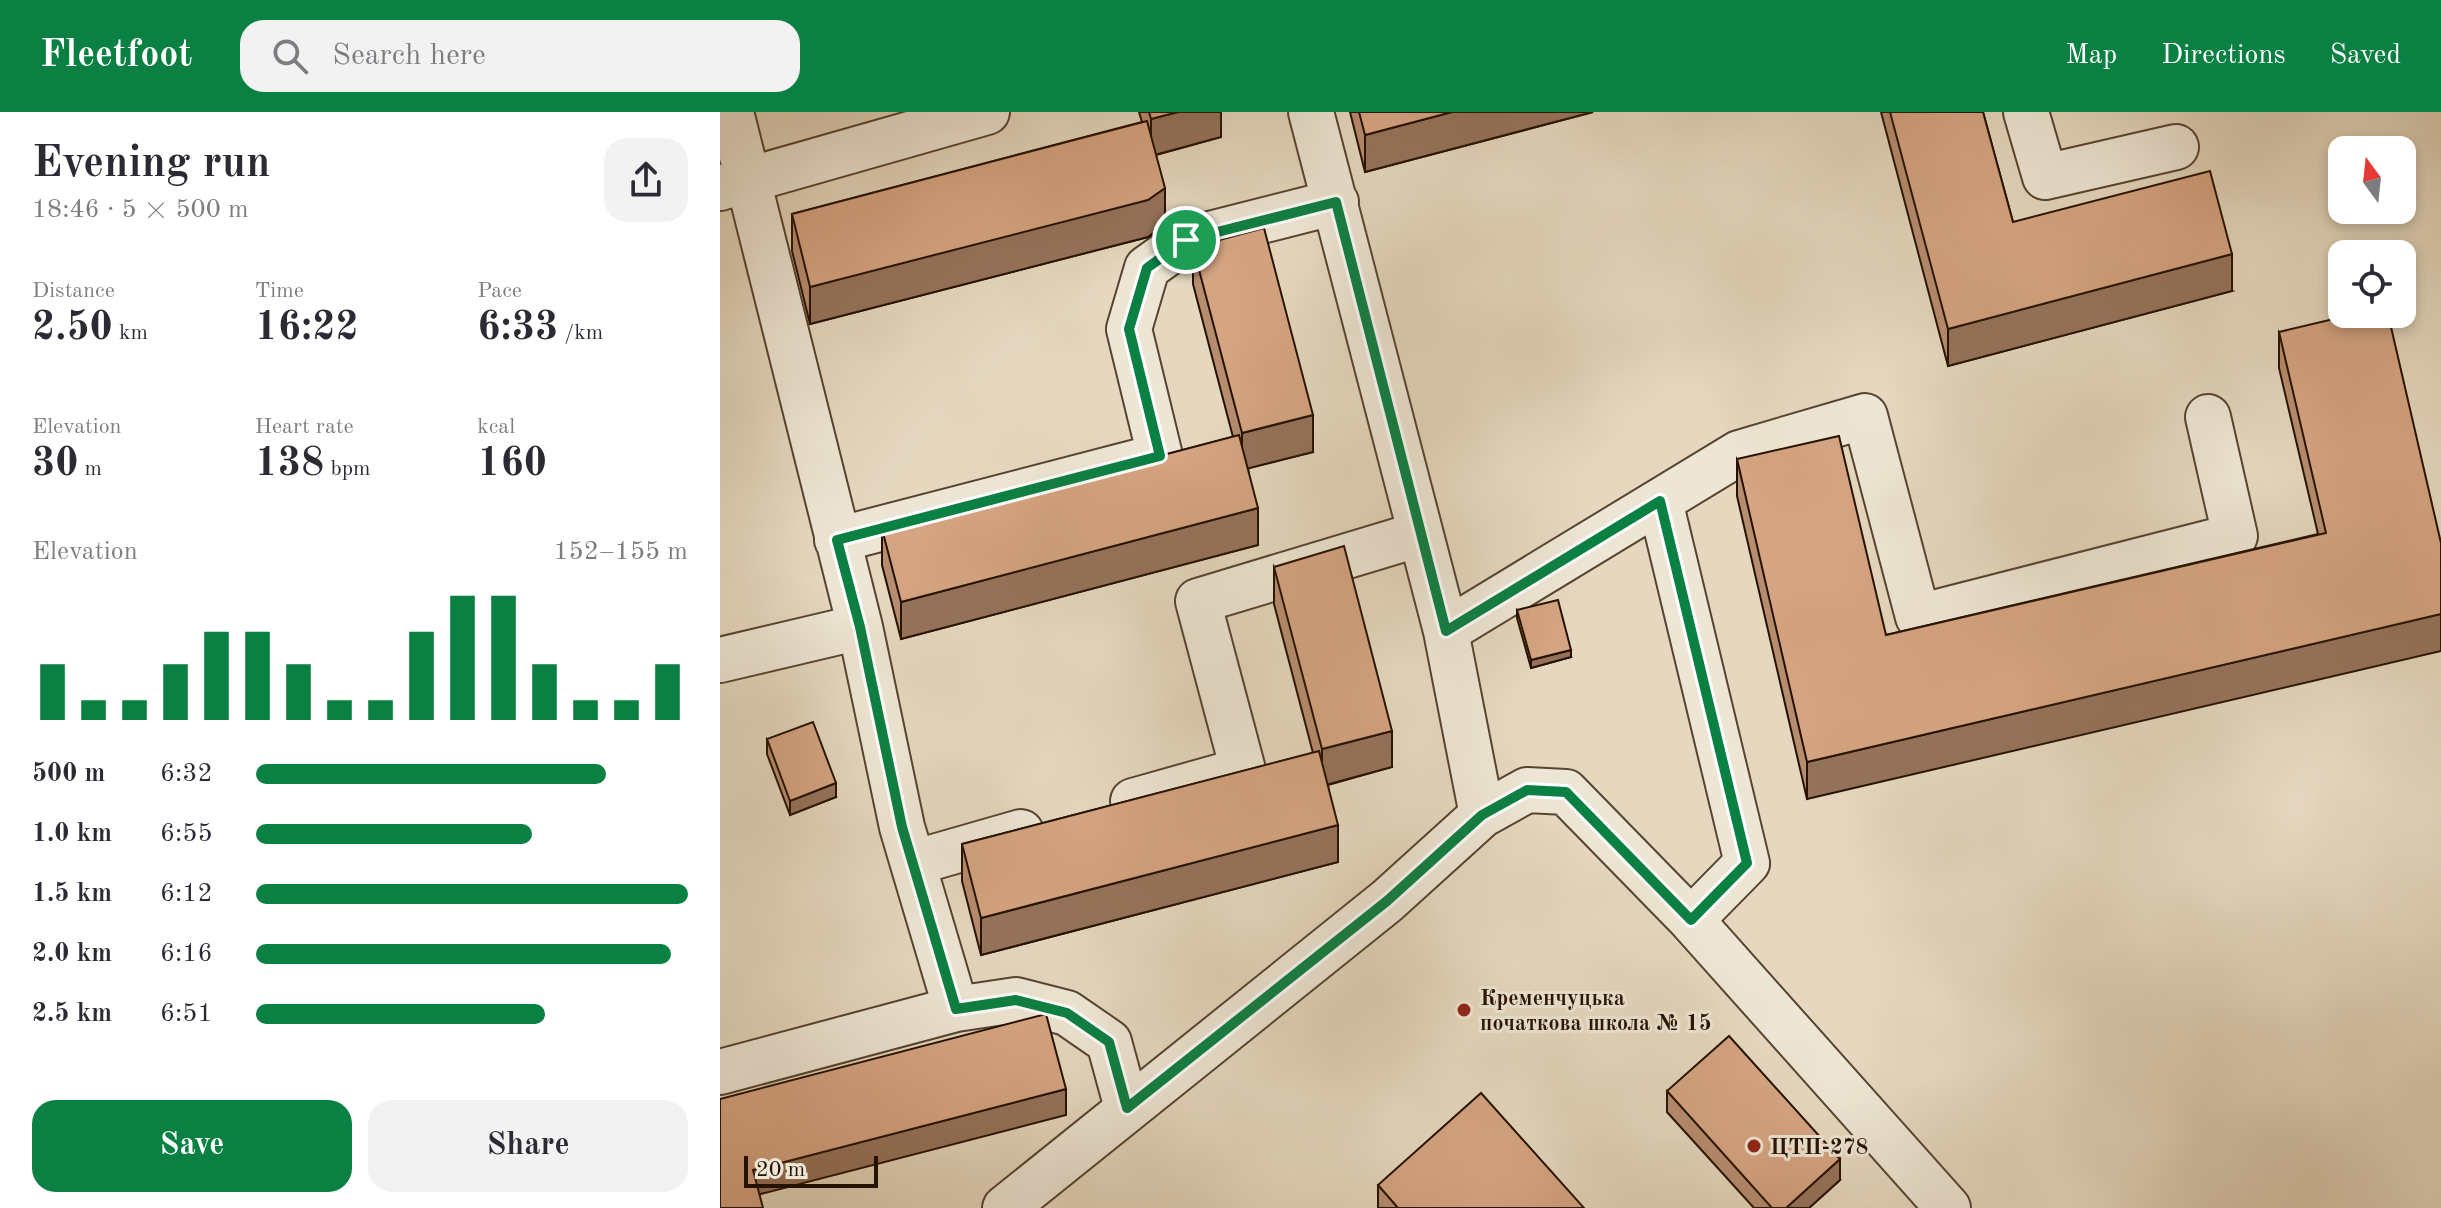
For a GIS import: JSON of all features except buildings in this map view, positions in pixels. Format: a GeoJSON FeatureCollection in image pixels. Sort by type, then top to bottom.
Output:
{"type":"FeatureCollection","features":[{"type":"Feature","properties":{"kind":"street"},"geometry":{"type":"LineString","coordinates":[[731,112],[735,184],[837,540],[860,627],[902,827],[956,1009]]}},
{"type":"Feature","properties":{"kind":"street"},"geometry":{"type":"LineString","coordinates":[[735,184],[987,112]]}},
{"type":"Feature","properties":{"kind":"street"},"geometry":{"type":"LineString","coordinates":[[1311,112],[1446,631],[1482,815]]}},
{"type":"Feature","properties":{"kind":"street"},"geometry":{"type":"LineString","coordinates":[[2026,112],[2045,177],[2176,147]]}},
{"type":"Feature","properties":{"kind":"street"},"geometry":{"type":"LineString","coordinates":[[837,540],[1160,456],[1129,329],[1147,268],[1186,240],[1336,202]]}},
{"type":"Feature","properties":{"kind":"street"},"geometry":{"type":"LineString","coordinates":[[1446,631],[1739,453],[1865,416],[1918,617],[2235,536],[2208,417]]}},
{"type":"Feature","properties":{"kind":"street"},"geometry":{"type":"LineString","coordinates":[[1660,501],[1747,863],[1691,920]]}},
{"type":"Feature","properties":{"kind":"street"},"geometry":{"type":"LineString","coordinates":[[913,863],[1243,770],[1198,601],[1420,534]]}},
{"type":"Feature","properties":{"kind":"street"},"geometry":{"type":"LineString","coordinates":[[720,660],[860,627]]}},
{"type":"Feature","properties":{"kind":"street"},"geometry":{"type":"LineString","coordinates":[[1005,1208],[1387,901],[1482,815],[1527,790],[1566,792],[1691,920],[1948,1208]]}},
{"type":"Feature","properties":{"kind":"street"},"geometry":{"type":"LineString","coordinates":[[720,1072],[956,1009],[1016,1000],[1067,1013],[1109,1042],[1127,1108]]}},
{"type":"Feature","properties":{"kind":"place","name":"Кременчуцька початкова школа № 15"},"geometry":{"type":"Point","coordinates":[1464,1010]}},
{"type":"Feature","properties":{"kind":"place","name":"ЦТП-278"},"geometry":{"type":"Point","coordinates":[1754,1146]}},
{"type":"Feature","properties":{"kind":"route"},"geometry":{"type":"LineString","coordinates":[[1336,202],[1446,631],[1660,501],[1747,863],[1691,920],[1566,792],[1527,790],[1482,815],[1387,901],[1127,1108],[1109,1042],[1067,1013],[1016,1000],[956,1009],[902,827],[860,627],[837,540],[1160,456],[1129,329],[1147,268],[1186,240],[1336,202]]}}]}
